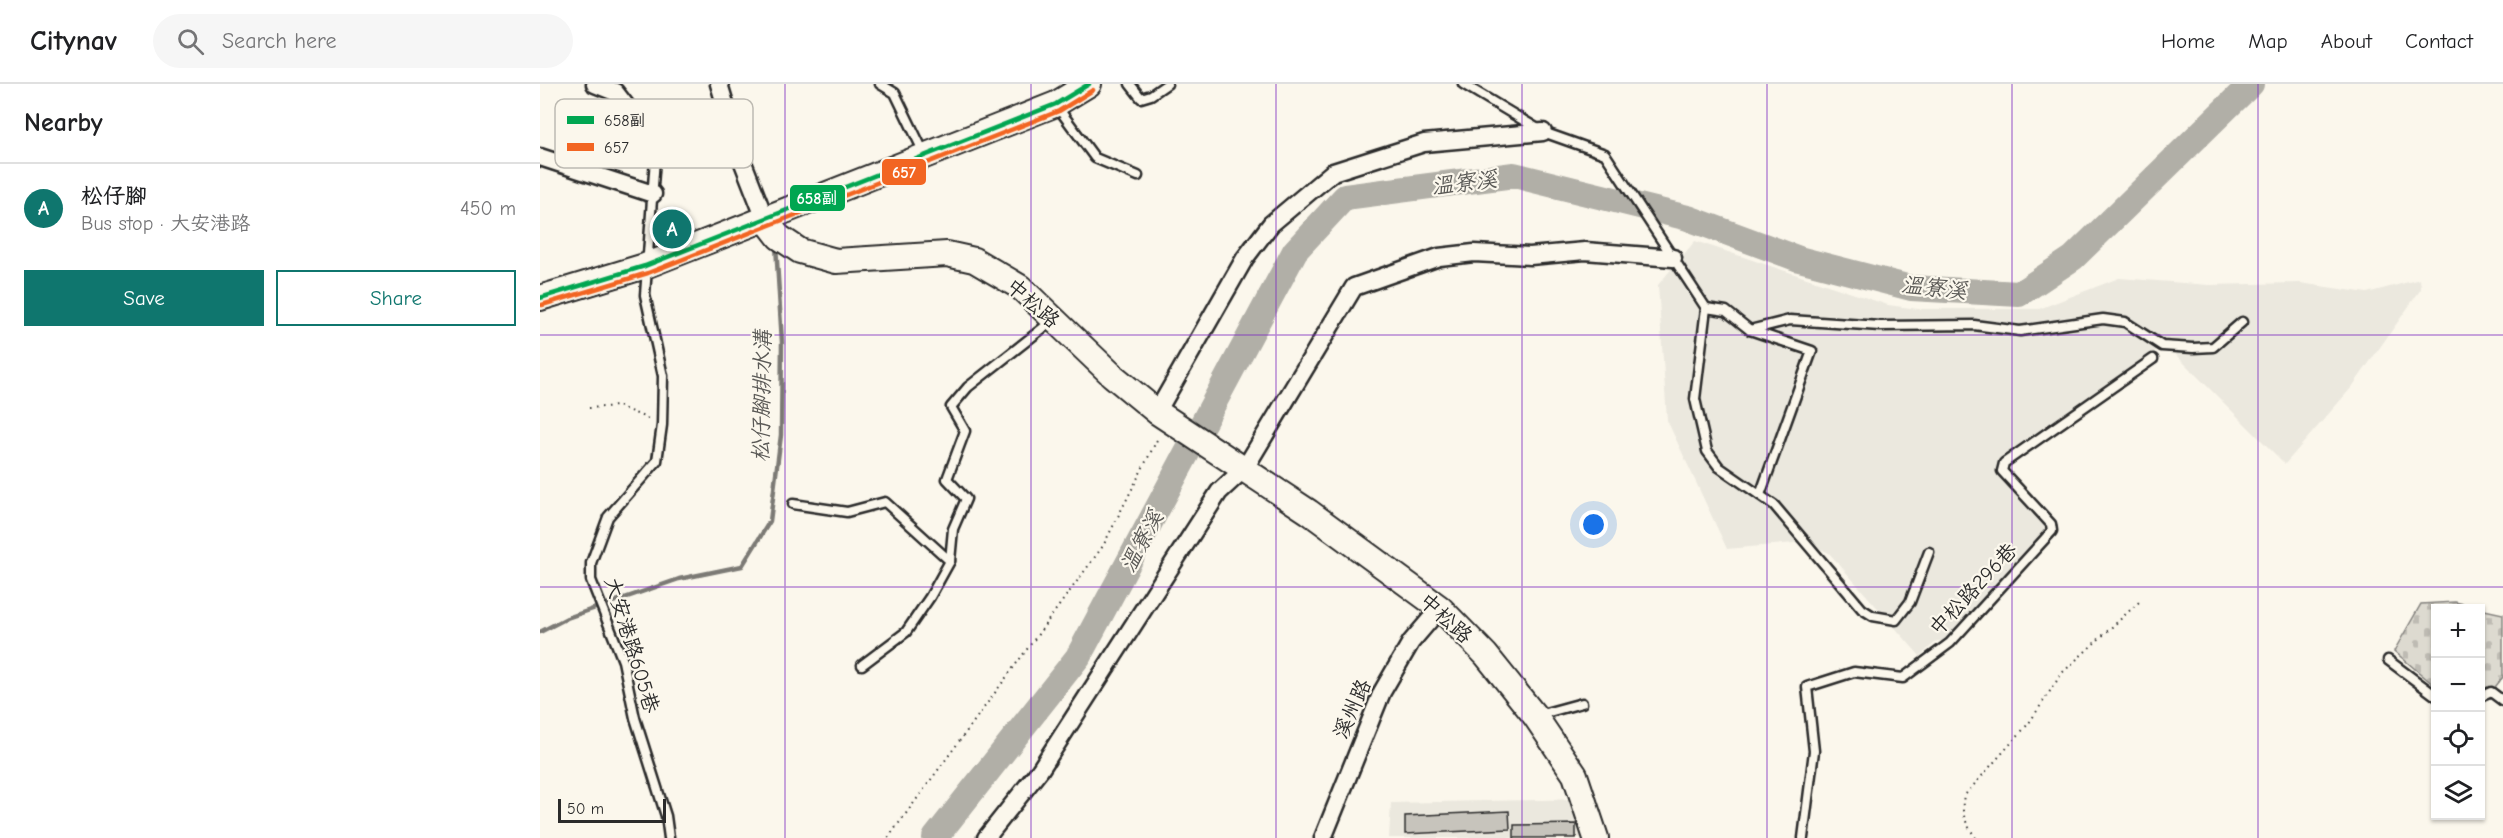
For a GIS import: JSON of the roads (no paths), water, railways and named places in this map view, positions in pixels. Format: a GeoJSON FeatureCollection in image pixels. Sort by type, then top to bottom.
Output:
{"type":"FeatureCollection","features":[{"type":"Feature","properties":{"kind":"street"},"geometry":{"type":"LineString","coordinates":[[595,84],[615,92],[620,99]]}},
{"type":"Feature","properties":{"kind":"street"},"geometry":{"type":"LineString","coordinates":[[719,84],[723,99]]}},
{"type":"Feature","properties":{"kind":"street"},"geometry":{"type":"LineString","coordinates":[[540,298],[645,266],[924,154],[1056,104],[1089,84]]}},
{"type":"Feature","properties":{"kind":"street"},"geometry":{"type":"LineString","coordinates":[[1167,419],[1245,258],[1271,224],[1302,195],[1333,172],[1424,143],[1544,132]]}},
{"type":"Feature","properties":{"kind":"street"},"geometry":{"type":"LineString","coordinates":[[540,157],[555,162]]}},
{"type":"Feature","properties":{"kind":"street"},"geometry":{"type":"LineString","coordinates":[[574,168],[653,194]]}},
{"type":"Feature","properties":{"kind":"street"},"geometry":{"type":"LineString","coordinates":[[746,168],[765,219]]}},
{"type":"Feature","properties":{"kind":"street","name":"中松路"},"geometry":{"type":"LineString","coordinates":[[765,219],[779,237],[800,251],[836,261],[947,254],[974,260],[1020,287],[1112,375],[1167,419],[1237,463],[1440,608],[1486,655],[1535,716],[1575,775],[1596,838]]}},
{"type":"Feature","properties":{"kind":"street"},"geometry":{"type":"LineString","coordinates":[[986,838],[1040,770],[1237,463],[1354,287],[1439,257],[1474,253],[1530,256],[1585,251],[1673,258]]}},
{"type":"Feature","properties":{"kind":"street","name":"溪州路"},"geometry":{"type":"LineString","coordinates":[[1323,838],[1382,692],[1411,642],[1440,608]]}},
{"type":"Feature","properties":{"kind":"lane"},"geometry":{"type":"LineString","coordinates":[[880,84],[895,93],[924,154]]}},
{"type":"Feature","properties":{"kind":"lane"},"geometry":{"type":"LineString","coordinates":[[1130,84],[1141,98],[1167,84]]}},
{"type":"Feature","properties":{"kind":"lane"},"geometry":{"type":"LineString","coordinates":[[1463,84],[1544,132],[1605,154],[1706,308],[1695,399],[1707,452],[1719,467],[1774,505],[1862,609],[1873,616],[1896,620],[1910,602],[1929,552]]}},
{"type":"Feature","properties":{"kind":"lane"},"geometry":{"type":"LineString","coordinates":[[1056,104],[1095,158],[1138,176]]}},
{"type":"Feature","properties":{"kind":"lane","name":"大安港路605巷"},"geometry":{"type":"LineString","coordinates":[[655,168],[645,266],[645,294],[663,376],[662,425],[657,461],[608,517],[591,563],[591,580],[622,661],[635,717],[666,816],[669,838]]}},
{"type":"Feature","properties":{"kind":"lane"},"geometry":{"type":"LineString","coordinates":[[1706,308],[1726,312],[1750,330],[1812,351],[1760,495]]}},
{"type":"Feature","properties":{"kind":"lane"},"geometry":{"type":"LineString","coordinates":[[1750,330],[1791,320],[1880,326],[1974,325],[2020,331],[2103,319],[2124,322],[2162,346],[2193,348],[2213,347],[2242,322]]}},
{"type":"Feature","properties":{"kind":"lane"},"geometry":{"type":"LineString","coordinates":[[862,665],[906,632],[930,597],[950,561],[953,529],[966,499],[946,479],[965,431],[951,407],[968,387],[1053,320]]}},
{"type":"Feature","properties":{"kind":"lane","name":"中松路296巷"},"geometry":{"type":"LineString","coordinates":[[1803,838],[1814,751],[1807,687],[1854,672],[1903,678],[1950,643],[2052,531],[2051,524],[2002,471],[2004,463],[2153,359]]}},
{"type":"Feature","properties":{"kind":"lane"},"geometry":{"type":"LineString","coordinates":[[793,504],[847,512],[885,502],[950,561]]}},
{"type":"Feature","properties":{"kind":"lane"},"geometry":{"type":"LineString","coordinates":[[2388,660],[2431,692]]}},
{"type":"Feature","properties":{"kind":"lane"},"geometry":{"type":"LineString","coordinates":[[2485,695],[2491,692],[2503,700]]}},
{"type":"Feature","properties":{"kind":"lane"},"geometry":{"type":"LineString","coordinates":[[1535,716],[1582,703]]}},
{"type":"Feature","properties":{"kind":"waterway","name":"溫寮溪"},"geometry":{"type":"LineString","coordinates":[[935,838],[1078,657],[1295,251],[1345,197],[1514,175],[1688,218],[1799,259],[1911,288],[2019,294],[2073,258],[2251,84]]}},
{"type":"Feature","properties":{"kind":"waterway","name":"松仔腳排水溝"},"geometry":{"type":"LineString","coordinates":[[540,632],[567,618],[679,579],[742,566],[770,521],[781,435],[782,342],[776,245]]}},
{"type":"Feature","properties":{"kind":"place","name":"松仔腳"},"geometry":{"type":"Point","coordinates":[672,229]}}]}
